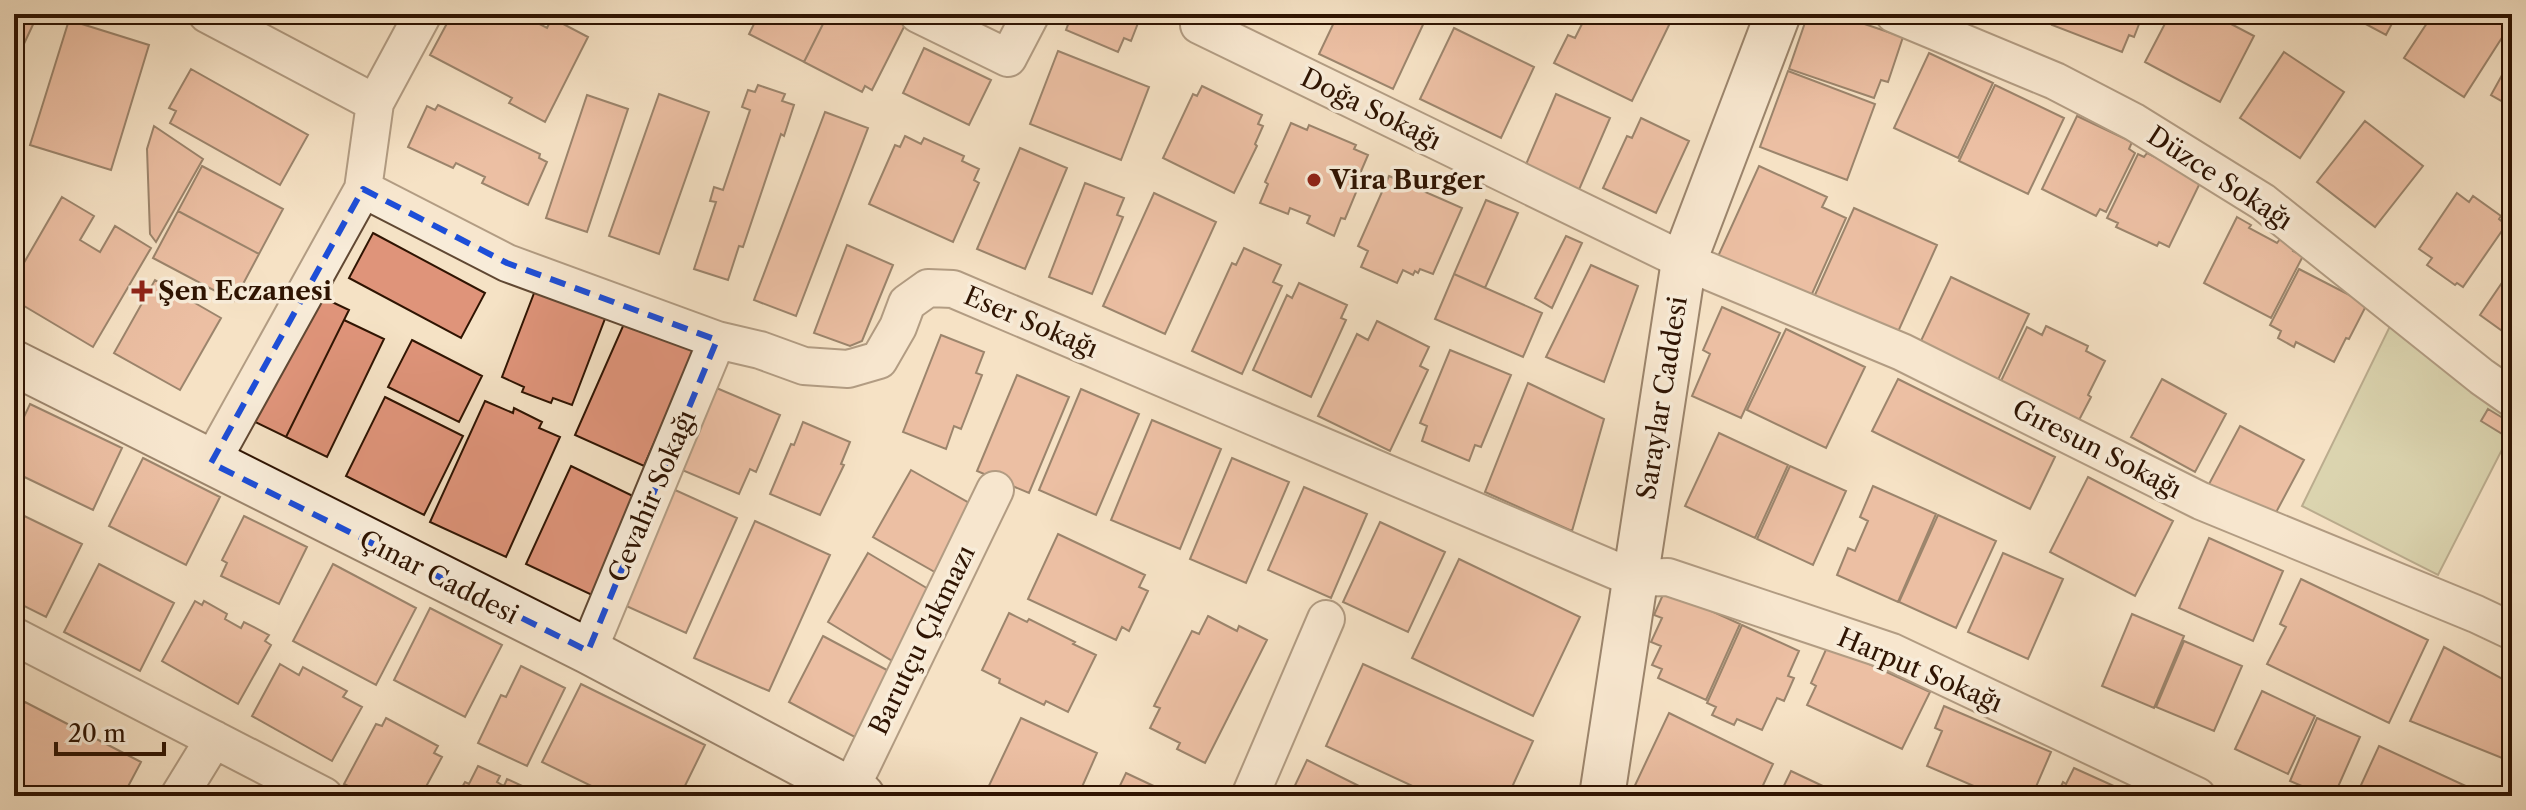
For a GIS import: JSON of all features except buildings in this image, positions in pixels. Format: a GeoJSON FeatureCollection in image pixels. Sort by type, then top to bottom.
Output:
{"type":"FeatureCollection","features":[{"type":"Feature","properties":{"kind":"street"},"geometry":{"type":"LineString","coordinates":[[207,14],[375,103]]}},
{"type":"Feature","properties":{"kind":"street"},"geometry":{"type":"LineString","coordinates":[[211,463],[363,189],[375,103],[423,14]]}},
{"type":"Feature","properties":{"kind":"street"},"geometry":{"type":"LineString","coordinates":[[918,14],[1008,58],[1031,14]]}},
{"type":"Feature","properties":{"kind":"street","name":"Doğa Sokağı"},"geometry":{"type":"LineString","coordinates":[[1203,14],[1199,25],[1684,261]]}},
{"type":"Feature","properties":{"kind":"street","name":"Saraylar Caddesi"},"geometry":{"type":"LineString","coordinates":[[1602,796],[1684,261],[1778,14]]}},
{"type":"Feature","properties":{"kind":"street","name":"Düzce Sokağı"},"geometry":{"type":"LineString","coordinates":[[1894,14],[2055,81],[2134,122],[2263,202],[2512,398]]}},
{"type":"Feature","properties":{"kind":"street","name":"Eser Sokağı"},"geometry":{"type":"LineString","coordinates":[[363,189],[507,263],[717,340],[760,350],[804,366],[848,369],[879,360],[898,327],[907,303],[928,288],[953,289],[1633,578]]}},
{"type":"Feature","properties":{"kind":"street","name":"Gıresun Sokağı"},"geometry":{"type":"LineString","coordinates":[[1684,261],[1902,352],[2201,501],[2512,631]]}},
{"type":"Feature","properties":{"kind":"street","name":"Cevahir Sokağı"},"geometry":{"type":"LineString","coordinates":[[588,651],[717,340]]}},
{"type":"Feature","properties":{"kind":"street","name":"Çınar Caddesi"},"geometry":{"type":"LineString","coordinates":[[14,363],[588,651],[853,794]]}},
{"type":"Feature","properties":{"kind":"street","name":"Barutçu Çıkmazı"},"geometry":{"type":"LineString","coordinates":[[853,794],[995,490]]}},
{"type":"Feature","properties":{"kind":"street","name":"Harput Sokağı"},"geometry":{"type":"LineString","coordinates":[[1633,578],[1668,577],[1892,652],[2197,796]]}},
{"type":"Feature","properties":{"kind":"street"},"geometry":{"type":"LineString","coordinates":[[1250,796],[1326,619]]}},
{"type":"Feature","properties":{"kind":"street"},"geometry":{"type":"LineString","coordinates":[[14,636],[324,796]]}},
{"type":"Feature","properties":{"kind":"street"},"geometry":{"type":"LineString","coordinates":[[179,796],[214,739]]}},
{"type":"Feature","properties":{"kind":"highlighted area"},"geometry":{"type":"Polygon","coordinates":[[[363,189],[507,263],[717,340],[588,651],[211,463],[363,189]]]}},
{"type":"Feature","properties":{"kind":"green space"},"geometry":{"type":"Polygon","coordinates":[[[2394,318],[2512,410],[2512,430],[2438,575],[2302,506],[2394,318]]]}},
{"type":"Feature","properties":{"kind":"place","name":"Vira Burger"},"geometry":{"type":"Point","coordinates":[1314,180]}},
{"type":"Feature","properties":{"kind":"place","name":"Şen Eczanesi"},"geometry":{"type":"Point","coordinates":[142,291]}}]}
